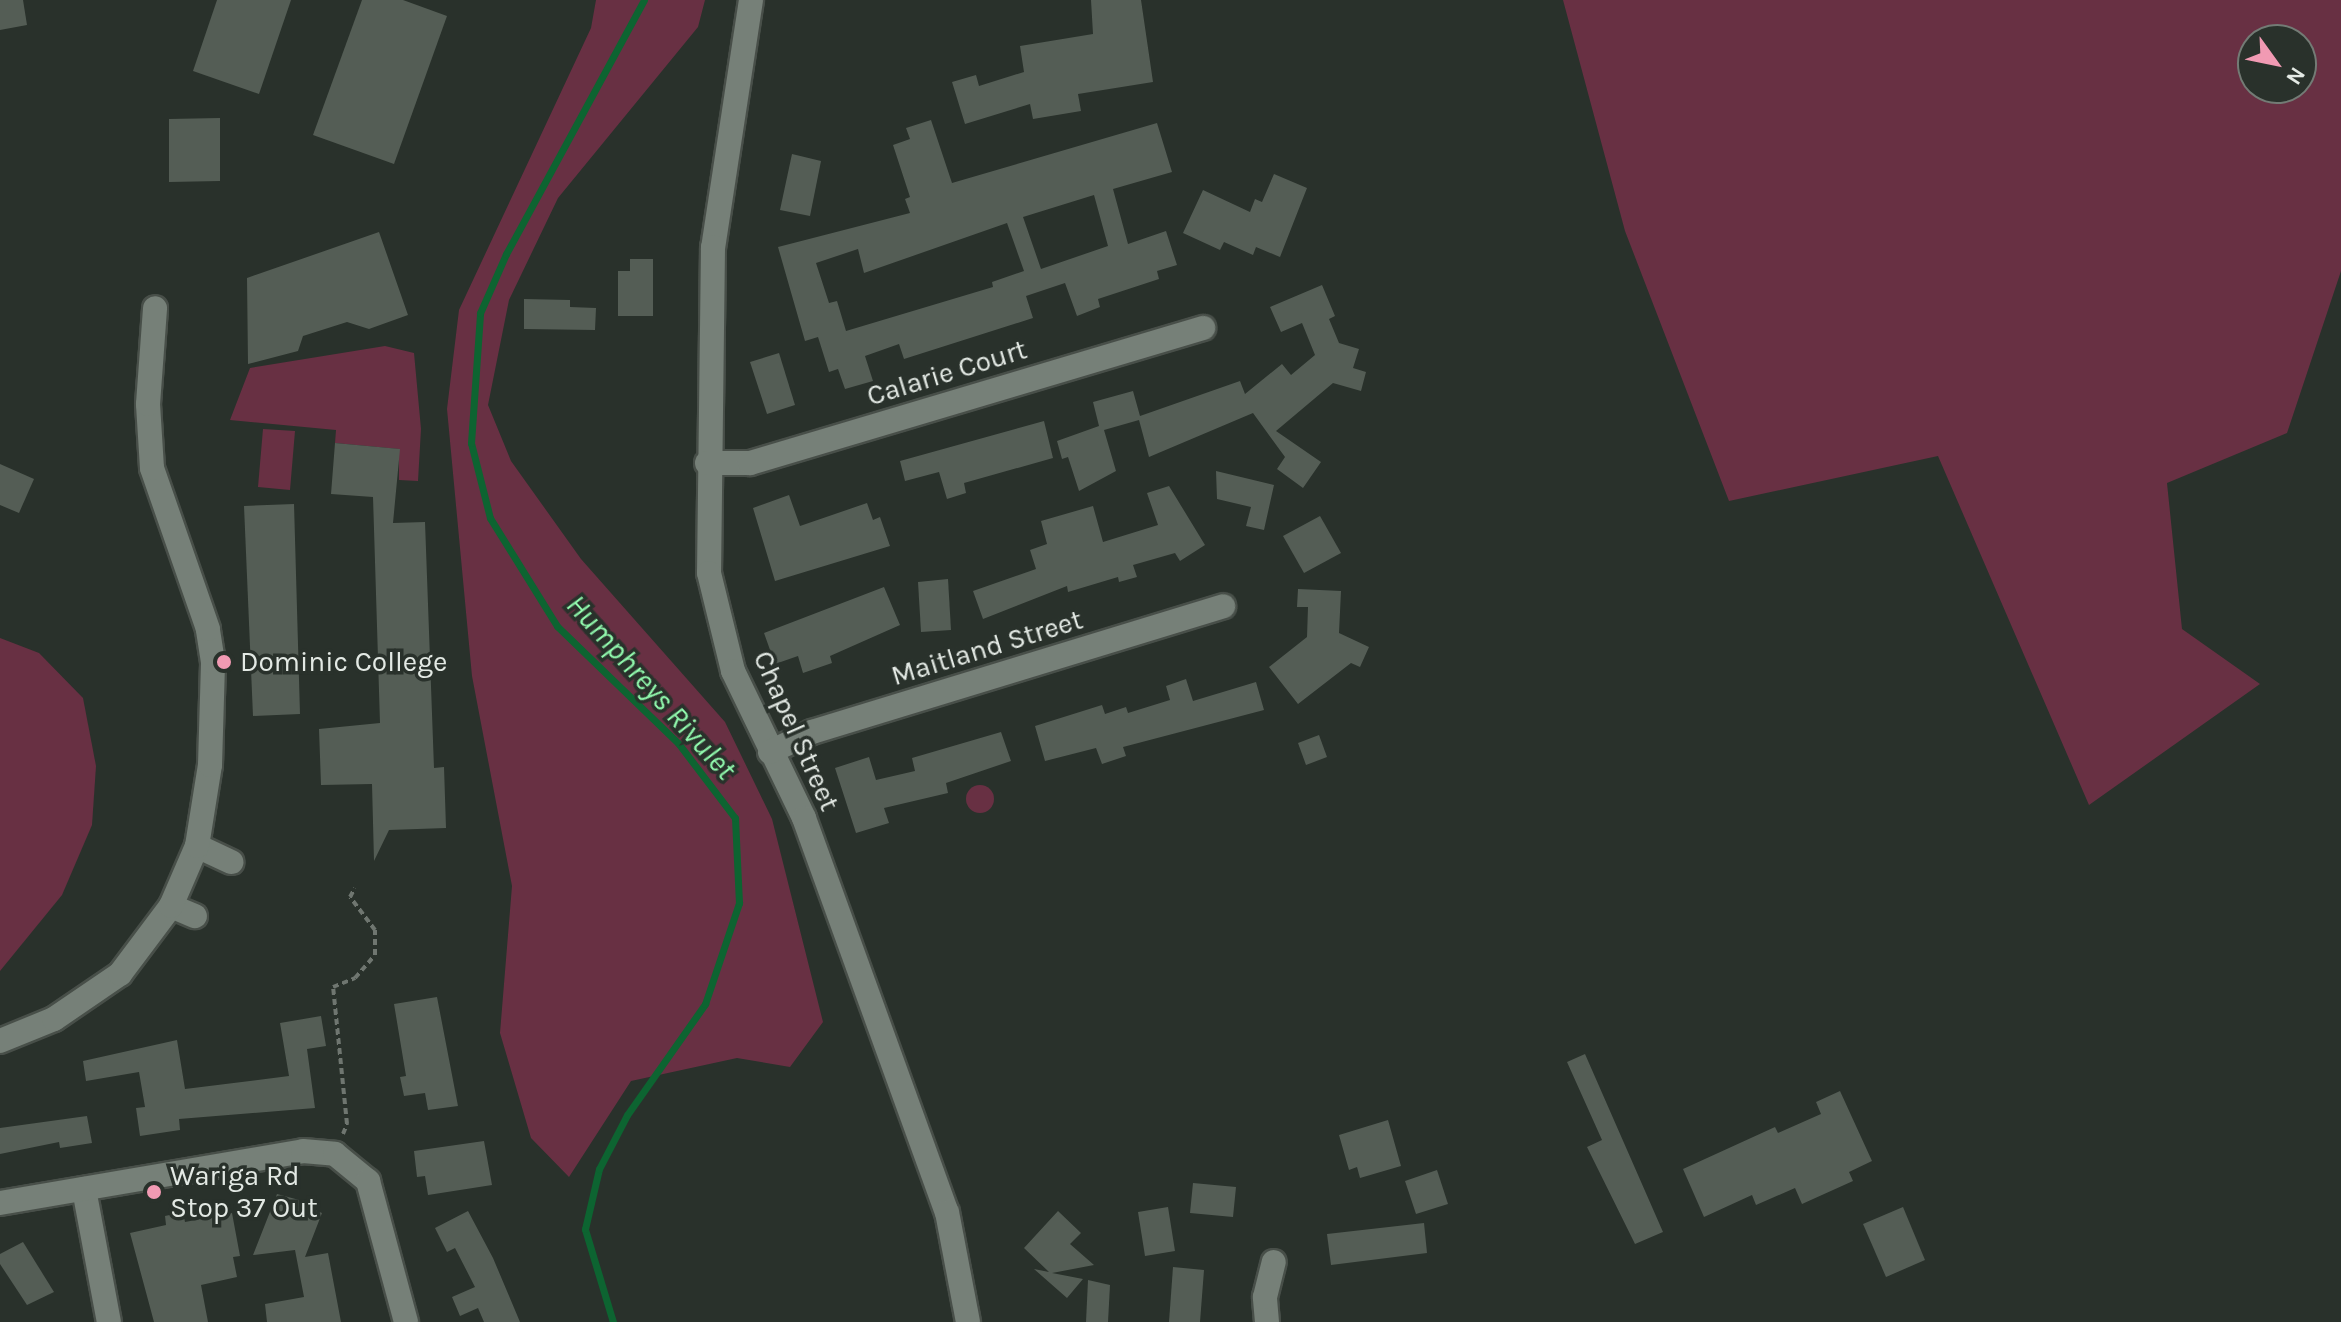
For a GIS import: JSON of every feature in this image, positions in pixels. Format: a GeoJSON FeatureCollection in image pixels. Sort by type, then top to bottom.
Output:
{"type":"FeatureCollection","features":[{"type":"Feature","properties":{"kind":"street","name":"Chapel Street"},"geometry":{"type":"LineString","coordinates":[[751,0],[716,217],[706,538],[717,613],[733,671],[819,858],[947,1212],[968,1322]]}},
{"type":"Feature","properties":{"kind":"street"},"geometry":{"type":"LineString","coordinates":[[0,1041],[54,1019],[109,983],[144,946],[171,906],[197,846],[212,740],[213,662],[208,629],[152,468],[148,404],[155,308]]}},
{"type":"Feature","properties":{"kind":"street","name":"Calarie Court"},"geometry":{"type":"LineString","coordinates":[[707,463],[750,463],[1203,328]]}},
{"type":"Feature","properties":{"kind":"street","name":"Maitland Street"},"geometry":{"type":"LineString","coordinates":[[770,752],[812,732],[1223,606]]}},
{"type":"Feature","properties":{"kind":"street"},"geometry":{"type":"LineString","coordinates":[[197,846],[231,862]]}},
{"type":"Feature","properties":{"kind":"street"},"geometry":{"type":"LineString","coordinates":[[171,906],[195,916]]}},
{"type":"Feature","properties":{"kind":"street"},"geometry":{"type":"LineString","coordinates":[[0,1203],[303,1151],[335,1154],[368,1181],[406,1322]]}},
{"type":"Feature","properties":{"kind":"street"},"geometry":{"type":"LineString","coordinates":[[84,1189],[109,1322]]}},
{"type":"Feature","properties":{"kind":"street"},"geometry":{"type":"LineString","coordinates":[[1267,1322],[1265,1297],[1274,1262]]}},
{"type":"Feature","properties":{"kind":"path"},"geometry":{"type":"LineString","coordinates":[[335,1154],[347,1124],[333,987],[355,978],[375,955],[375,930],[350,897],[355,888]]}},
{"type":"Feature","properties":{"kind":"shaded area"},"geometry":{"type":"Polygon","coordinates":[[[596,0],[705,0],[698,27],[558,198],[509,300],[488,405],[511,461],[581,559],[725,722],[772,819],[823,1022],[790,1067],[737,1058],[631,1081],[569,1177],[531,1138],[500,1033],[512,886],[472,676],[447,409],[459,310],[591,28],[596,0]]]}},
{"type":"Feature","properties":{"kind":"shaded area"},"geometry":{"type":"Polygon","coordinates":[[[1563,0],[2341,0],[2341,271],[2287,433],[2167,483],[2182,629],[2260,684],[2089,805],[1938,456],[1729,501],[1625,231],[1563,0]]]}},
{"type":"Feature","properties":{"kind":"shaded area"},"geometry":{"type":"Polygon","coordinates":[[[385,346],[414,353],[421,429],[418,481],[399,480],[399,449],[335,443],[336,430],[230,420],[250,368],[385,346]]]}},
{"type":"Feature","properties":{"kind":"shaded area"},"geometry":{"type":"Polygon","coordinates":[[[263,429],[295,431],[290,490],[258,487],[263,429]]]}},
{"type":"Feature","properties":{"kind":"shaded area"},"geometry":{"type":"Polygon","coordinates":[[[0,638],[39,653],[83,698],[96,766],[92,825],[62,895],[0,971],[0,638]]]}},
{"type":"Feature","properties":{"kind":"shaded area"},"geometry":{"type":"Polygon","coordinates":[[[980,785],[990,789],[994,799],[990,809],[980,813],[970,809],[966,799],[970,789],[980,785]]]}},
{"type":"Feature","properties":{"kind":"building"},"geometry":{"type":"Polygon","coordinates":[[[0,0],[23,0],[27,25],[0,30],[0,0]]]}},
{"type":"Feature","properties":{"kind":"building"},"geometry":{"type":"Polygon","coordinates":[[[217,0],[291,0],[259,94],[193,71],[217,0]]]}},
{"type":"Feature","properties":{"kind":"building"},"geometry":{"type":"Polygon","coordinates":[[[362,0],[403,0],[447,16],[394,164],[313,135],[362,0]]]}},
{"type":"Feature","properties":{"kind":"building"},"geometry":{"type":"Polygon","coordinates":[[[1091,0],[1141,0],[1153,82],[1078,94],[1081,111],[1033,119],[1030,104],[965,124],[952,82],[976,75],[979,86],[1024,72],[1020,46],[1093,34],[1091,0]]]}},
{"type":"Feature","properties":{"kind":"building"},"geometry":{"type":"Polygon","coordinates":[[[220,118],[220,181],[169,182],[169,119],[220,118]]]}},
{"type":"Feature","properties":{"kind":"building"},"geometry":{"type":"Polygon","coordinates":[[[931,120],[952,183],[1157,123],[1172,172],[1113,189],[1128,244],[1166,231],[1177,265],[1157,271],[1159,279],[1098,299],[1100,307],[1077,316],[1065,283],[1026,296],[1033,318],[904,359],[899,344],[865,356],[873,381],[845,389],[838,369],[829,372],[818,337],[805,341],[778,247],[910,213],[905,199],[910,197],[893,145],[910,139],[906,128],[931,120]],[[1094,195],[1023,217],[1041,269],[1108,246],[1094,195]],[[1007,223],[864,273],[858,249],[816,263],[829,303],[837,301],[846,331],[993,287],[992,282],[1024,271],[1007,223]]]}},
{"type":"Feature","properties":{"kind":"building"},"geometry":{"type":"Polygon","coordinates":[[[792,154],[821,161],[810,216],[780,210],[792,154]]]}},
{"type":"Feature","properties":{"kind":"building"},"geometry":{"type":"Polygon","coordinates":[[[1274,174],[1307,188],[1280,257],[1256,247],[1253,255],[1224,242],[1220,250],[1183,233],[1203,190],[1250,212],[1255,199],[1262,202],[1274,174]]]}},
{"type":"Feature","properties":{"kind":"building"},"geometry":{"type":"Polygon","coordinates":[[[379,232],[408,315],[369,329],[347,322],[303,336],[298,351],[248,364],[247,278],[379,232]]]}},
{"type":"Feature","properties":{"kind":"building"},"geometry":{"type":"Polygon","coordinates":[[[630,259],[653,259],[653,316],[618,316],[618,271],[630,271],[630,259]]]}},
{"type":"Feature","properties":{"kind":"building"},"geometry":{"type":"Polygon","coordinates":[[[1322,285],[1335,316],[1329,319],[1339,343],[1359,349],[1353,368],[1366,372],[1361,391],[1333,383],[1276,431],[1321,462],[1303,488],[1277,469],[1285,457],[1253,413],[1149,457],[1139,420],[1104,430],[1116,471],[1079,491],[1068,457],[1062,459],[1057,441],[1099,426],[1093,402],[1133,391],[1140,416],[1240,381],[1245,394],[1282,364],[1291,375],[1315,355],[1302,323],[1281,332],[1270,307],[1322,285]]]}},
{"type":"Feature","properties":{"kind":"building"},"geometry":{"type":"Polygon","coordinates":[[[524,299],[570,300],[570,307],[596,308],[595,330],[524,329],[524,299]]]}},
{"type":"Feature","properties":{"kind":"building"},"geometry":{"type":"Polygon","coordinates":[[[779,353],[795,405],[767,414],[750,362],[779,353]]]}},
{"type":"Feature","properties":{"kind":"building"},"geometry":{"type":"Polygon","coordinates":[[[1044,421],[1053,458],[964,483],[966,493],[947,499],[939,472],[905,481],[900,461],[1044,421]]]}},
{"type":"Feature","properties":{"kind":"building"},"geometry":{"type":"Polygon","coordinates":[[[335,443],[400,449],[393,523],[425,522],[434,768],[444,767],[446,828],[389,830],[374,861],[372,784],[321,785],[319,729],[380,723],[373,497],[331,494],[335,443]]]}},
{"type":"Feature","properties":{"kind":"building"},"geometry":{"type":"Polygon","coordinates":[[[0,464],[34,479],[19,513],[0,505],[0,464]]]}},
{"type":"Feature","properties":{"kind":"building"},"geometry":{"type":"Polygon","coordinates":[[[1216,471],[1274,485],[1264,530],[1246,526],[1251,507],[1217,499],[1216,471]]]}},
{"type":"Feature","properties":{"kind":"building"},"geometry":{"type":"Polygon","coordinates":[[[1169,486],[1205,545],[1180,561],[1175,553],[1133,565],[1137,577],[1119,582],[1118,577],[1068,592],[1067,586],[983,619],[973,591],[1036,569],[1030,550],[1047,544],[1041,521],[1093,506],[1103,542],[1158,525],[1147,493],[1169,486]]]}},
{"type":"Feature","properties":{"kind":"building"},"geometry":{"type":"Polygon","coordinates":[[[789,495],[800,526],[867,503],[873,520],[880,517],[890,546],[775,581],[753,508],[789,495]]]}},
{"type":"Feature","properties":{"kind":"building"},"geometry":{"type":"Polygon","coordinates":[[[294,504],[300,714],[253,716],[244,506],[294,504]]]}},
{"type":"Feature","properties":{"kind":"building"},"geometry":{"type":"Polygon","coordinates":[[[1320,516],[1341,553],[1304,573],[1283,536],[1320,516]]]}},
{"type":"Feature","properties":{"kind":"building"},"geometry":{"type":"Polygon","coordinates":[[[948,579],[951,630],[921,632],[918,582],[948,579]]]}},
{"type":"Feature","properties":{"kind":"building"},"geometry":{"type":"Polygon","coordinates":[[[884,587],[900,625],[830,656],[832,663],[803,673],[798,656],[775,664],[764,633],[884,587]]]}},
{"type":"Feature","properties":{"kind":"building"},"geometry":{"type":"Polygon","coordinates":[[[1298,589],[1341,591],[1339,633],[1369,647],[1360,667],[1351,663],[1298,704],[1269,667],[1307,637],[1308,607],[1297,607],[1298,589]]]}},
{"type":"Feature","properties":{"kind":"building"},"geometry":{"type":"Polygon","coordinates":[[[1186,679],[1193,701],[1256,682],[1264,710],[1123,747],[1126,756],[1102,764],[1096,748],[1045,761],[1035,726],[1102,705],[1105,714],[1126,707],[1128,713],[1170,700],[1166,686],[1186,679]]]}},
{"type":"Feature","properties":{"kind":"building"},"geometry":{"type":"Polygon","coordinates":[[[1001,732],[1011,761],[946,783],[948,793],[884,808],[889,823],[856,833],[835,768],[869,757],[876,780],[915,771],[912,758],[1001,732]]]}},
{"type":"Feature","properties":{"kind":"building"},"geometry":{"type":"Polygon","coordinates":[[[1319,735],[1327,757],[1306,765],[1298,743],[1319,735]]]}},
{"type":"Feature","properties":{"kind":"building"},"geometry":{"type":"Polygon","coordinates":[[[437,997],[458,1106],[428,1110],[425,1093],[404,1096],[400,1077],[406,1076],[394,1004],[437,997]]]}},
{"type":"Feature","properties":{"kind":"building"},"geometry":{"type":"Polygon","coordinates":[[[321,1016],[326,1046],[307,1049],[315,1108],[179,1119],[180,1130],[140,1136],[136,1108],[145,1107],[139,1072],[86,1081],[83,1061],[177,1040],[185,1089],[289,1076],[280,1023],[321,1016]]]}},
{"type":"Feature","properties":{"kind":"building"},"geometry":{"type":"Polygon","coordinates":[[[1585,1054],[1663,1232],[1635,1244],[1587,1147],[1602,1140],[1567,1062],[1585,1054]]]}},
{"type":"Feature","properties":{"kind":"building"},"geometry":{"type":"Polygon","coordinates":[[[1840,1091],[1872,1161],[1849,1172],[1853,1181],[1802,1204],[1795,1188],[1756,1205],[1752,1195],[1704,1217],[1683,1169],[1775,1127],[1778,1133],[1821,1114],[1816,1102],[1840,1091]]]}},
{"type":"Feature","properties":{"kind":"building"},"geometry":{"type":"Polygon","coordinates":[[[87,1116],[92,1143],[60,1148],[59,1142],[0,1154],[0,1128],[87,1116]]]}},
{"type":"Feature","properties":{"kind":"building"},"geometry":{"type":"Polygon","coordinates":[[[1388,1120],[1401,1166],[1360,1178],[1357,1167],[1349,1170],[1339,1135],[1388,1120]]]}},
{"type":"Feature","properties":{"kind":"building"},"geometry":{"type":"Polygon","coordinates":[[[484,1141],[492,1185],[428,1195],[425,1176],[417,1177],[414,1151],[484,1141]]]}},
{"type":"Feature","properties":{"kind":"building"},"geometry":{"type":"Polygon","coordinates":[[[1437,1170],[1448,1204],[1416,1214],[1405,1181],[1437,1170]]]}},
{"type":"Feature","properties":{"kind":"building"},"geometry":{"type":"Polygon","coordinates":[[[1193,1183],[1236,1187],[1233,1217],[1190,1213],[1193,1183]]]}},
{"type":"Feature","properties":{"kind":"building"},"geometry":{"type":"Polygon","coordinates":[[[277,1194],[314,1204],[312,1209],[322,1213],[305,1257],[328,1253],[341,1322],[267,1322],[265,1304],[304,1297],[295,1250],[253,1255],[277,1194]]]}},
{"type":"Feature","properties":{"kind":"building"},"geometry":{"type":"Polygon","coordinates":[[[1168,1207],[1175,1251],[1145,1256],[1138,1212],[1168,1207]]]}},
{"type":"Feature","properties":{"kind":"building"},"geometry":{"type":"Polygon","coordinates":[[[1903,1207],[1925,1260],[1886,1277],[1863,1224],[1903,1207]]]}},
{"type":"Feature","properties":{"kind":"building"},"geometry":{"type":"Polygon","coordinates":[[[468,1211],[493,1258],[520,1322],[484,1322],[478,1308],[460,1316],[452,1297],[475,1287],[455,1248],[447,1252],[435,1228],[468,1211]]]}},
{"type":"Feature","properties":{"kind":"building"},"geometry":{"type":"Polygon","coordinates":[[[1058,1211],[1081,1233],[1070,1244],[1094,1265],[1052,1273],[1083,1279],[1067,1298],[1034,1269],[1049,1272],[1024,1248],[1058,1211]]]}},
{"type":"Feature","properties":{"kind":"building"},"geometry":{"type":"Polygon","coordinates":[[[183,1212],[185,1222],[232,1213],[240,1256],[233,1257],[237,1277],[201,1285],[208,1322],[154,1322],[130,1233],[166,1225],[165,1216],[183,1212]]]}},
{"type":"Feature","properties":{"kind":"building"},"geometry":{"type":"Polygon","coordinates":[[[1424,1223],[1427,1253],[1331,1265],[1327,1234],[1424,1223]]]}},
{"type":"Feature","properties":{"kind":"building"},"geometry":{"type":"Polygon","coordinates":[[[23,1242],[54,1292],[27,1305],[0,1264],[0,1254],[23,1242]]]}},
{"type":"Feature","properties":{"kind":"building"},"geometry":{"type":"Polygon","coordinates":[[[1173,1267],[1204,1270],[1200,1322],[1169,1322],[1173,1267]]]}},
{"type":"Feature","properties":{"kind":"building"},"geometry":{"type":"Polygon","coordinates":[[[1088,1280],[1110,1285],[1108,1322],[1086,1322],[1088,1280]]]}},
{"type":"Feature","properties":{"kind":"waterway","name":"Humphreys Rivulet"},"geometry":{"type":"LineString","coordinates":[[613,1322],[585,1229],[599,1169],[627,1115],[705,1004],[739,903],[735,818],[678,743],[557,626],[490,518],[471,443],[480,313],[506,254],[644,0]]}},
{"type":"Feature","properties":{"kind":"place","name":"Dominic College"},"geometry":{"type":"Point","coordinates":[224,662]}},
{"type":"Feature","properties":{"kind":"place","name":"Wariga Rd Stop 37 Out"},"geometry":{"type":"Point","coordinates":[154,1192]}}]}
